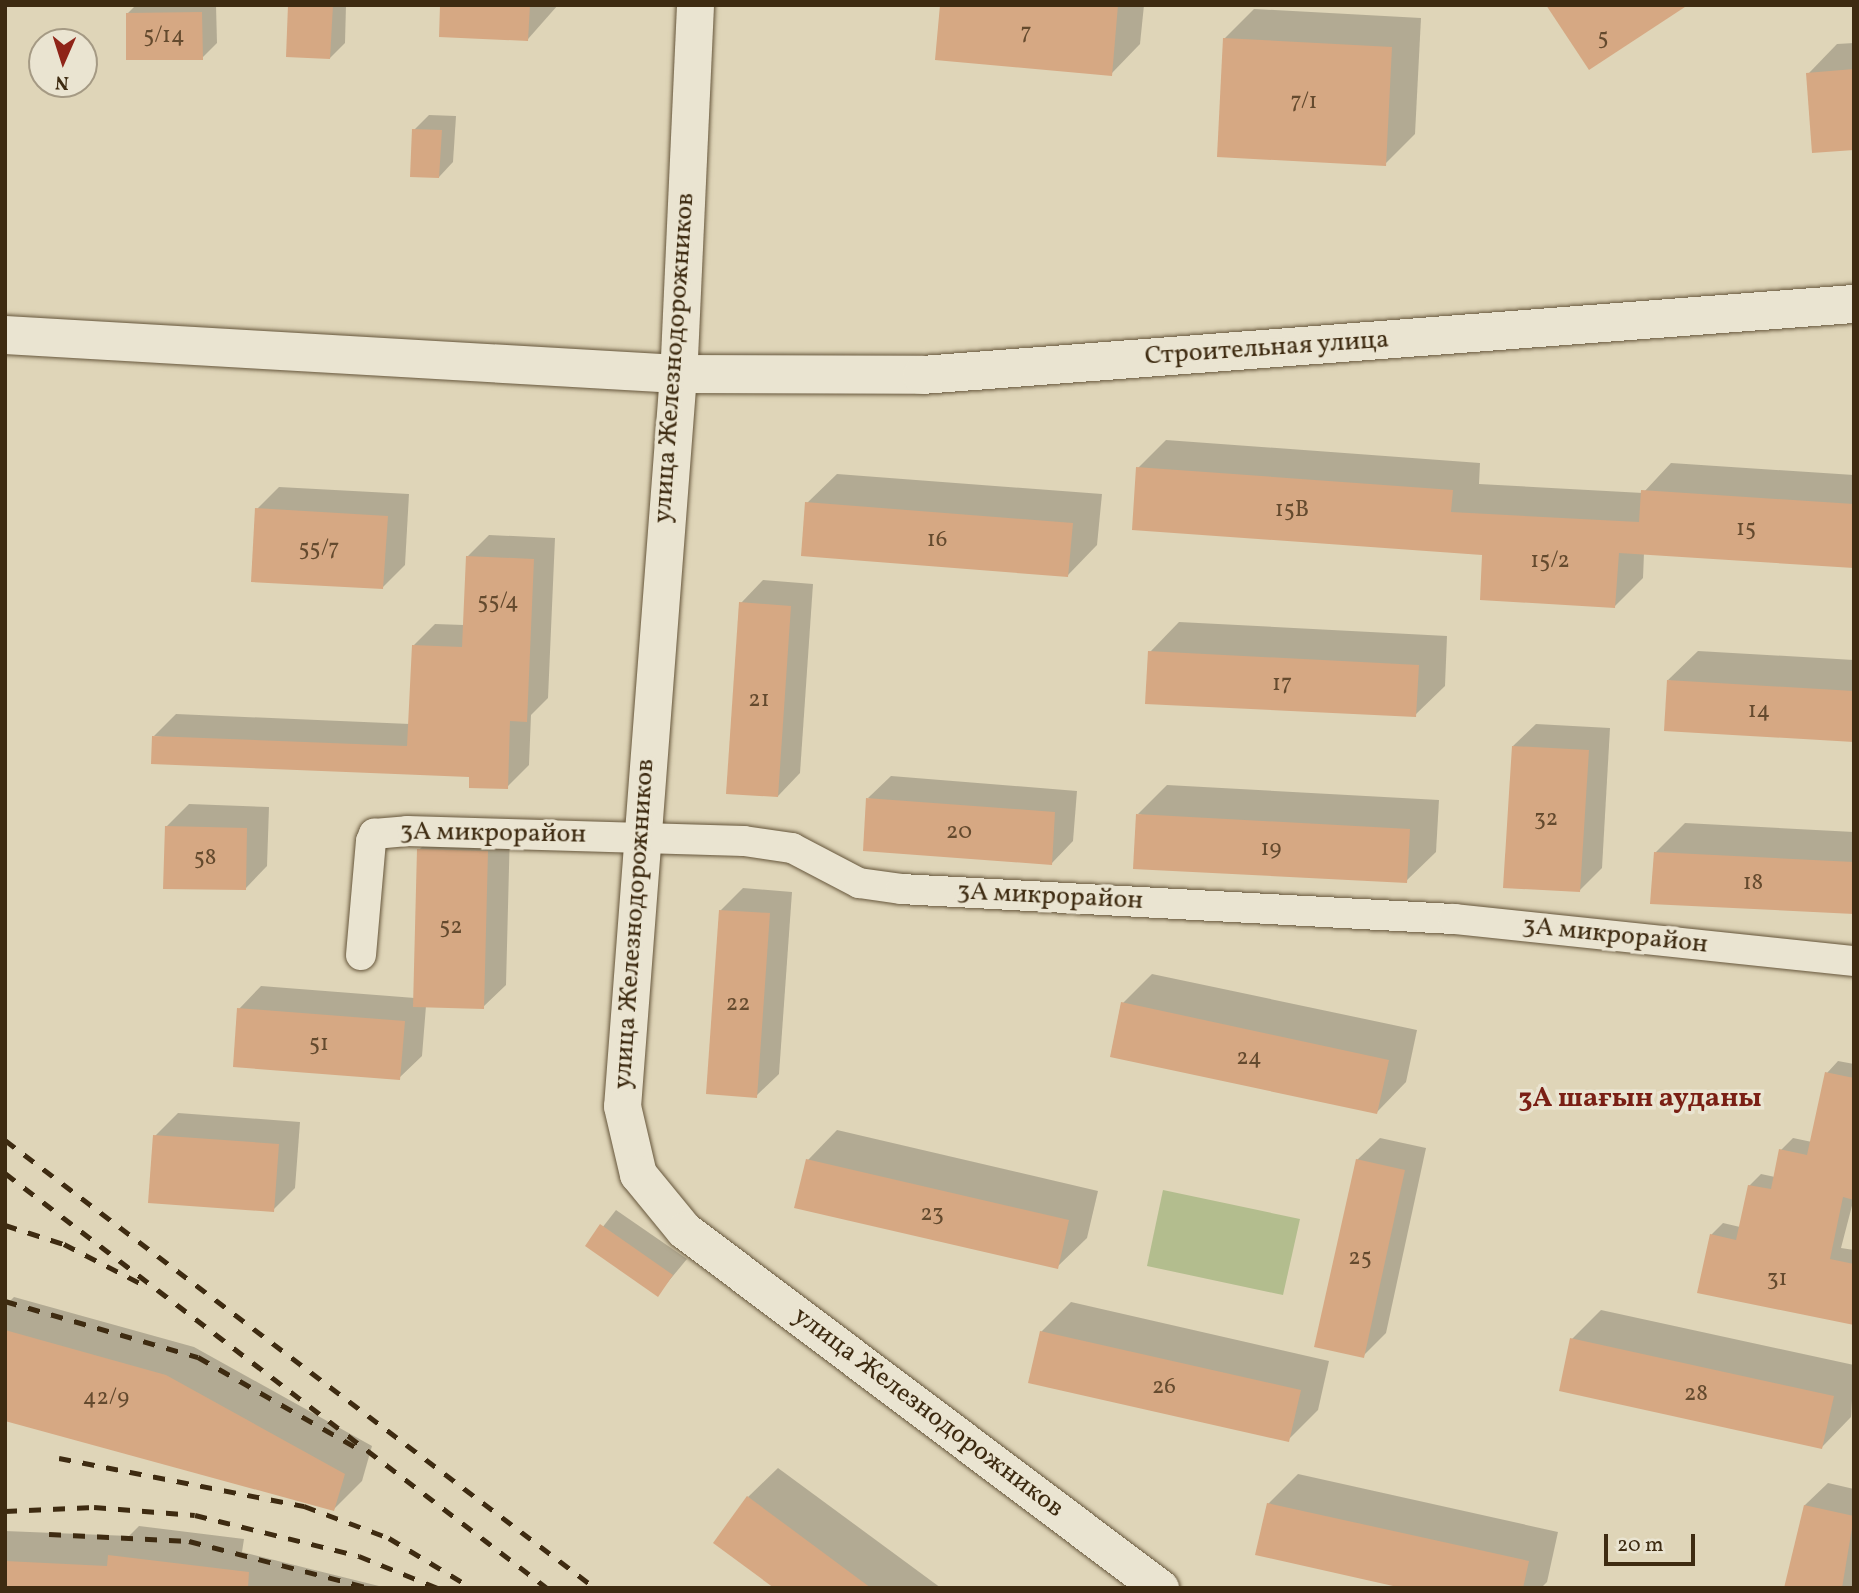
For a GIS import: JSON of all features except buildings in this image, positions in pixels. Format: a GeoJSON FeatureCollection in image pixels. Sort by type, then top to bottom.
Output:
{"type":"FeatureCollection","features":[{"type":"Feature","properties":{"kind":"main road","name":"Строительная улица"},"geometry":{"type":"LineString","coordinates":[[5,335],[678,374],[922,375],[1854,304]]}},
{"type":"Feature","properties":{"kind":"street","name":"улица Железнодорожников"},"geometry":{"type":"LineString","coordinates":[[695,5],[678,374],[640,839],[622,1106],[638,1174],[684,1230],[1160,1588]]}},
{"type":"Feature","properties":{"kind":"street","name":"3А микрорайон"},"geometry":{"type":"LineString","coordinates":[[361,955],[374,834],[506,831],[792,848],[859,883],[901,889],[1454,919],[1854,961]]}},
{"type":"Feature","properties":{"kind":"green space"},"geometry":{"type":"Polygon","coordinates":[[[1163,1190],[1300,1219],[1283,1295],[1147,1266],[1163,1190]]]}},
{"type":"Feature","properties":{"kind":"railway"},"geometry":{"type":"LineString","coordinates":[[5,1140],[595,1588]]}},
{"type":"Feature","properties":{"kind":"railway"},"geometry":{"type":"LineString","coordinates":[[5,1173],[547,1588]]}},
{"type":"Feature","properties":{"kind":"railway"},"geometry":{"type":"LineString","coordinates":[[5,1225],[64,1244],[140,1283]]}},
{"type":"Feature","properties":{"kind":"railway"},"geometry":{"type":"LineString","coordinates":[[5,1301],[198,1357],[355,1447]]}},
{"type":"Feature","properties":{"kind":"railway"},"geometry":{"type":"LineString","coordinates":[[59,1458],[304,1506],[389,1538],[472,1588]]}},
{"type":"Feature","properties":{"kind":"railway"},"geometry":{"type":"LineString","coordinates":[[5,1511],[94,1507],[195,1515],[359,1556],[438,1588]]}},
{"type":"Feature","properties":{"kind":"railway"},"geometry":{"type":"LineString","coordinates":[[49,1534],[189,1541],[370,1588]]}},
{"type":"Feature","properties":{"kind":"district","name":"3А шағын ауданы"},"geometry":{"type":"Point","coordinates":[1640,1099]}}]}
